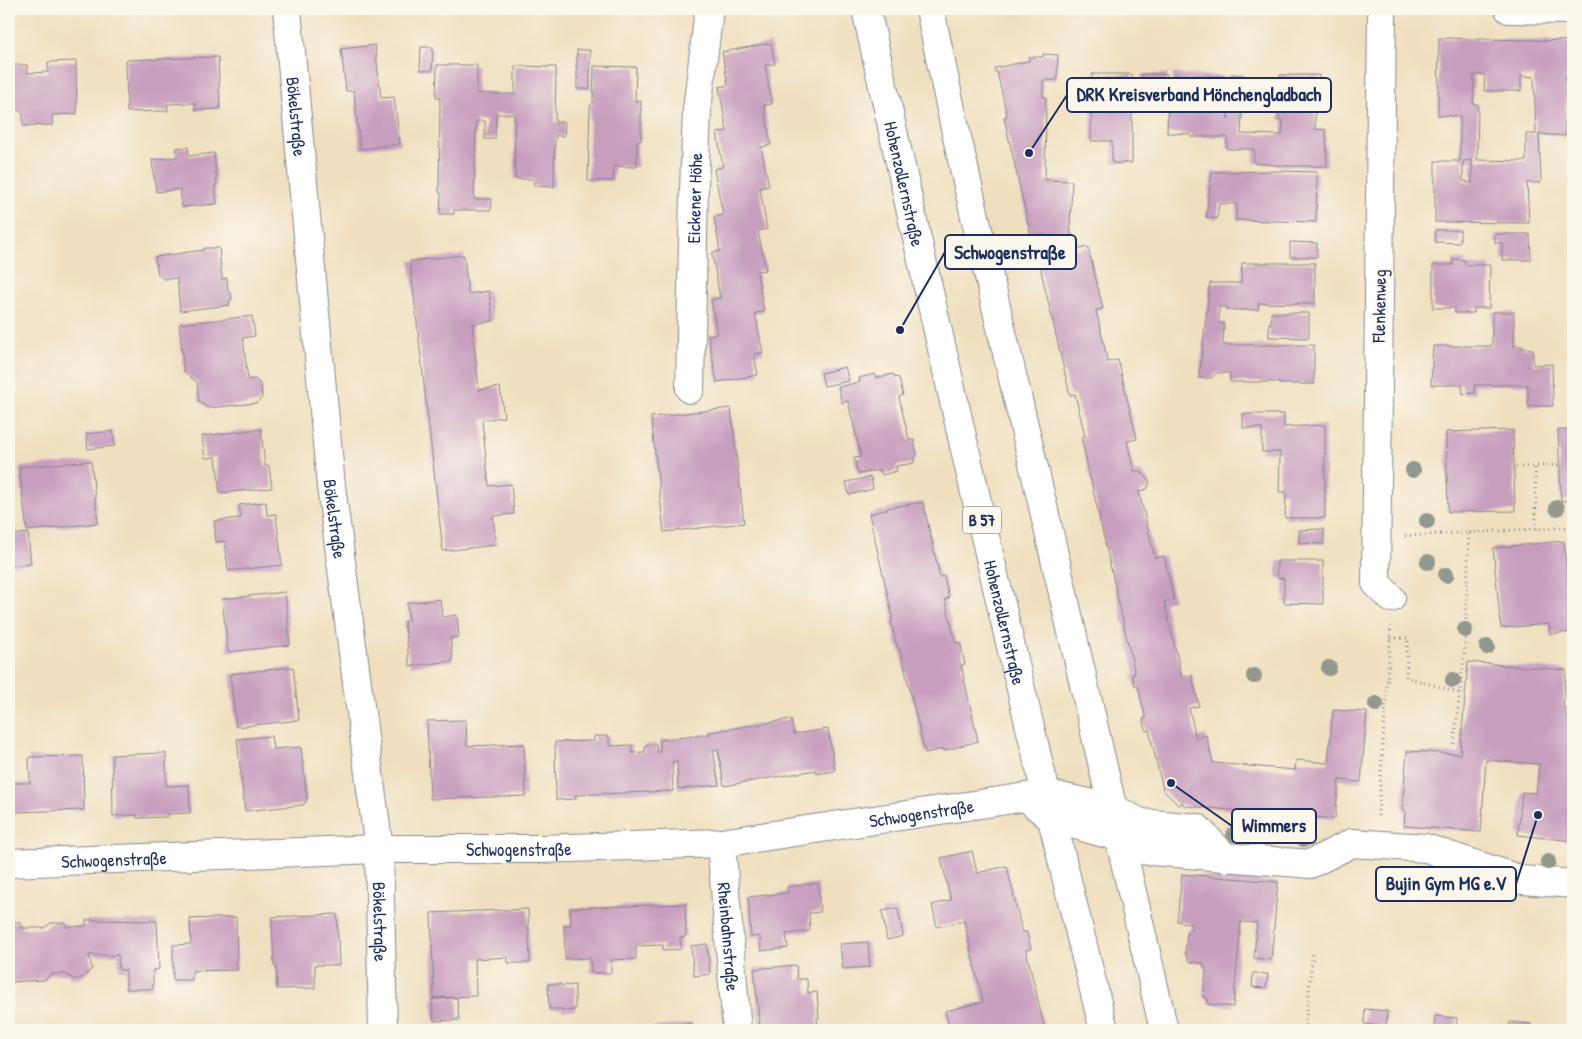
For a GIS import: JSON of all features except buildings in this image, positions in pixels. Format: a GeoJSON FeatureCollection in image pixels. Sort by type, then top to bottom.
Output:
{"type":"FeatureCollection","features":[{"type":"Feature","properties":{"kind":"street","name":"Bökelstraße"},"geometry":{"type":"LineString","coordinates":[[287,9],[331,486],[379,849],[383,1030]]}},
{"type":"Feature","properties":{"kind":"street","name":"Eickener Höhe"},"geometry":{"type":"LineString","coordinates":[[690,389],[697,120],[709,9]]}},
{"type":"Feature","properties":{"kind":"street","name":"Hohenzollernstraße"},"geometry":{"type":"LineString","coordinates":[[866,9],[1040,803],[1104,1030]]}},
{"type":"Feature","properties":{"kind":"street"},"geometry":{"type":"LineString","coordinates":[[930,9],[948,100],[1164,1030]]}},
{"type":"Feature","properties":{"kind":"street","name":"Flenkenweg"},"geometry":{"type":"LineString","coordinates":[[1382,9],[1376,583],[1391,598]]}},
{"type":"Feature","properties":{"kind":"street"},"geometry":{"type":"LineString","coordinates":[[1510,9],[1573,10]]}},
{"type":"Feature","properties":{"kind":"street","name":"Schwogenstraße"},"geometry":{"type":"LineString","coordinates":[[9,863],[379,849],[540,849],[721,842],[1040,803],[1112,808],[1141,823],[1197,828],[1226,858]]}},
{"type":"Feature","properties":{"kind":"street","name":"Schwogenstraße"},"geometry":{"type":"LineString","coordinates":[[1040,803],[1118,837],[1139,850],[1310,864],[1352,844],[1376,844],[1426,848],[1522,880],[1573,884]]}},
{"type":"Feature","properties":{"kind":"street","name":"Rheinbahnstraße"},"geometry":{"type":"LineString","coordinates":[[721,842],[737,1030]]}},
{"type":"Feature","properties":{"kind":"path"},"geometry":{"type":"LineString","coordinates":[[1536,466],[1536,529]]}},
{"type":"Feature","properties":{"kind":"path"},"geometry":{"type":"LineString","coordinates":[[1516,468],[1559,466]]}},
{"type":"Feature","properties":{"kind":"path"},"geometry":{"type":"LineString","coordinates":[[1377,538],[1573,527]]}},
{"type":"Feature","properties":{"kind":"path"},"geometry":{"type":"LineString","coordinates":[[1454,744],[1465,646],[1470,532]]}},
{"type":"Feature","properties":{"kind":"path"},"geometry":{"type":"LineString","coordinates":[[1376,844],[1391,638],[1391,598]]}},
{"type":"Feature","properties":{"kind":"path"},"geometry":{"type":"LineString","coordinates":[[1391,638],[1408,638],[1406,678],[1460,693]]}},
{"type":"Feature","properties":{"kind":"path"},"geometry":{"type":"LineString","coordinates":[[1305,1030],[1313,951]]}},
{"type":"Feature","properties":{"kind":"place","name":"DRK Kreisverband Mönchengladbach"},"geometry":{"type":"Point","coordinates":[1029,153]}},
{"type":"Feature","properties":{"kind":"place","name":"Schwogenstraße"},"geometry":{"type":"Point","coordinates":[900,330]}},
{"type":"Feature","properties":{"kind":"place","name":"Wimmers"},"geometry":{"type":"Point","coordinates":[1171,783]}},
{"type":"Feature","properties":{"kind":"place","name":"Bujin Gym MG e.V"},"geometry":{"type":"Point","coordinates":[1538,815]}}]}
